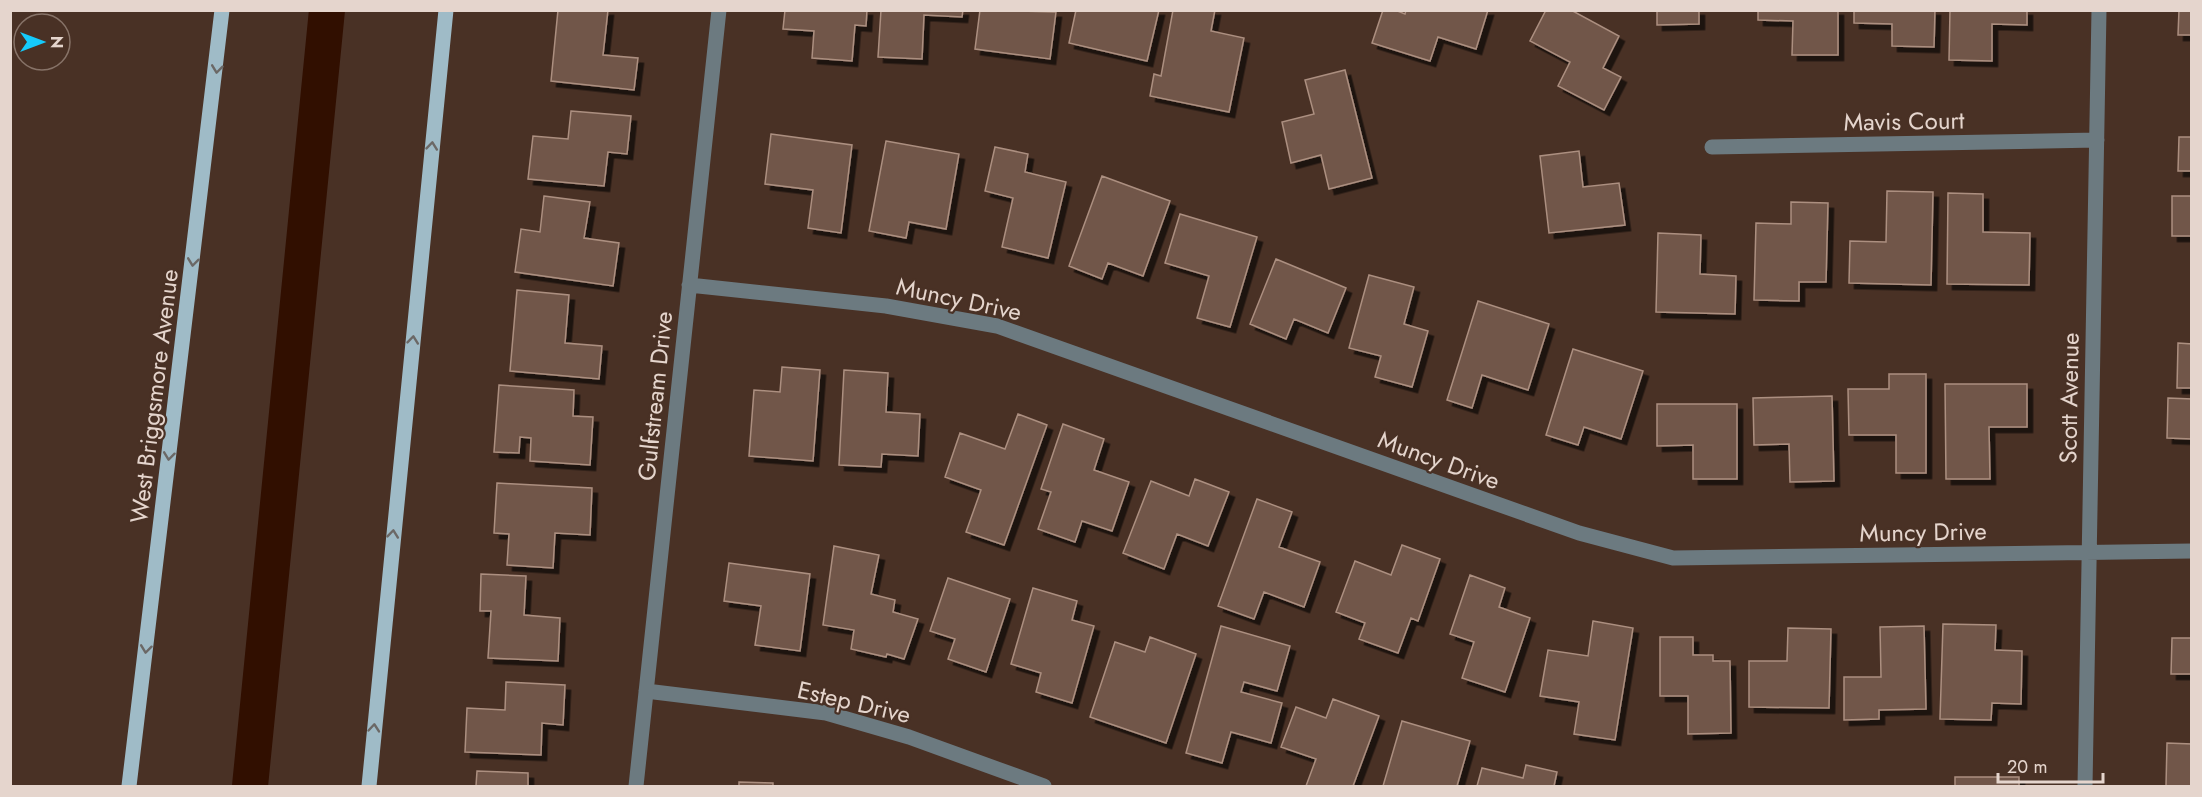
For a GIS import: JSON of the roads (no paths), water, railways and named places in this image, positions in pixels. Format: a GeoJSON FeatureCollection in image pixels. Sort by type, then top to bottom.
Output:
{"type":"FeatureCollection","features":[{"type":"Feature","properties":{"kind":"main road","name":"West Briggsmore Avenue"},"geometry":{"type":"LineString","coordinates":[[129,786],[222,10]]}},
{"type":"Feature","properties":{"kind":"main road"},"geometry":{"type":"LineString","coordinates":[[369,786],[446,10]]}},
{"type":"Feature","properties":{"kind":"street","name":"Gulfstream Drive"},"geometry":{"type":"LineString","coordinates":[[636,786],[719,10]]}},
{"type":"Feature","properties":{"kind":"street","name":"Scott Avenue"},"geometry":{"type":"LineString","coordinates":[[2085,786],[2099,10]]}},
{"type":"Feature","properties":{"kind":"street","name":"Mavis Court"},"geometry":{"type":"LineString","coordinates":[[1712,147],[2097,140]]}},
{"type":"Feature","properties":{"kind":"street","name":"Muncy Drive"},"geometry":{"type":"LineString","coordinates":[[689,285],[886,306],[997,326],[1579,533],[1673,558],[2192,551]]}},
{"type":"Feature","properties":{"kind":"street","name":"Estep Drive"},"geometry":{"type":"LineString","coordinates":[[646,691],[826,713],[909,737],[1044,786]]}},
{"type":"Feature","properties":{"kind":"waterway"},"geometry":{"type":"LineString","coordinates":[[250,786],[327,10]]}}]}
